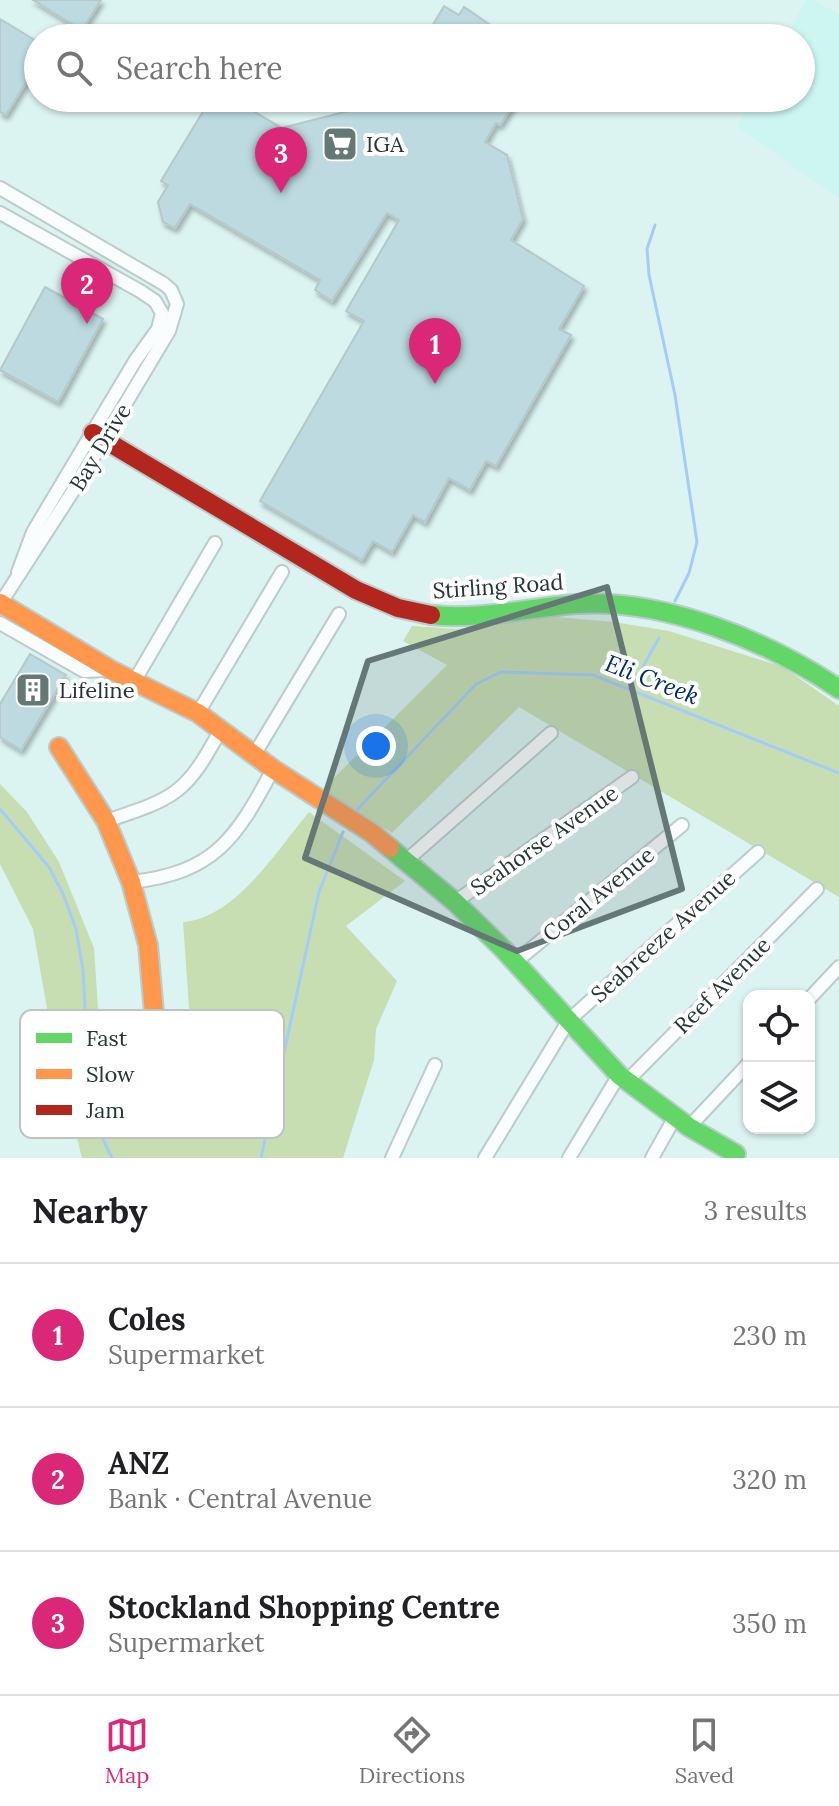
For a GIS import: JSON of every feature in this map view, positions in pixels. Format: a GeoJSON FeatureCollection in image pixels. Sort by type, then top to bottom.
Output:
{"type":"FeatureCollection","features":[{"type":"Feature","properties":{"kind":"street"},"geometry":{"type":"LineString","coordinates":[[0,188],[164,284],[171,290],[177,304],[169,313],[140,291],[0,213]]}},
{"type":"Feature","properties":{"kind":"street","name":"Bay Drive"},"geometry":{"type":"LineString","coordinates":[[0,604],[17,575],[33,532],[99,436],[135,361],[169,313]]}},
{"type":"Feature","properties":{"kind":"street","name":"Stirling Road"},"geometry":{"type":"LineString","coordinates":[[99,436],[336,578],[397,608],[451,616],[583,604],[653,611],[746,638],[783,654],[839,689]]}},
{"type":"Feature","properties":{"kind":"street"},"geometry":{"type":"LineString","coordinates":[[135,680],[215,543]]}},
{"type":"Feature","properties":{"kind":"street"},"geometry":{"type":"LineString","coordinates":[[198,713],[282,572]]}},
{"type":"Feature","properties":{"kind":"street"},"geometry":{"type":"LineString","coordinates":[[0,604],[111,670],[198,713],[273,769],[372,833],[455,902],[623,1078],[735,1156]]}},
{"type":"Feature","properties":{"kind":"street"},"geometry":{"type":"LineString","coordinates":[[254,755],[339,614]]}},
{"type":"Feature","properties":{"kind":"street"},"geometry":{"type":"LineString","coordinates":[[0,623],[84,671],[111,670]]}},
{"type":"Feature","properties":{"kind":"street"},"geometry":{"type":"LineString","coordinates":[[106,821],[168,798],[180,790],[201,766],[221,729]]}},
{"type":"Feature","properties":{"kind":"street"},"geometry":{"type":"LineString","coordinates":[[407,860],[551,733]]}},
{"type":"Feature","properties":{"kind":"street"},"geometry":{"type":"LineString","coordinates":[[59,747],[106,821],[131,882],[148,945],[154,1010]]}},
{"type":"Feature","properties":{"kind":"street"},"geometry":{"type":"LineString","coordinates":[[131,882],[160,879],[206,861],[247,819],[273,769]]}},
{"type":"Feature","properties":{"kind":"street","name":"Seahorse Avenue"},"geometry":{"type":"LineString","coordinates":[[455,902],[632,777]]}},
{"type":"Feature","properties":{"kind":"street","name":"Coral Avenue"},"geometry":{"type":"LineString","coordinates":[[514,963],[682,825]]}},
{"type":"Feature","properties":{"kind":"street","name":"Seabreeze Avenue"},"geometry":{"type":"LineString","coordinates":[[485,1158],[569,1020],[758,852]]}},
{"type":"Feature","properties":{"kind":"street","name":"Reef Avenue"},"geometry":{"type":"LineString","coordinates":[[569,1158],[623,1078],[817,889]]}},
{"type":"Feature","properties":{"kind":"street"},"geometry":{"type":"LineString","coordinates":[[815,993],[839,967]]}},
{"type":"Feature","properties":{"kind":"street"},"geometry":{"type":"LineString","coordinates":[[392,1158],[435,1065]]}},
{"type":"Feature","properties":{"kind":"street"},"geometry":{"type":"LineString","coordinates":[[652,1158],[682,1122],[743,1068]]}},
{"type":"Feature","properties":{"kind":"highlighted area"},"geometry":{"type":"Polygon","coordinates":[[[607,587],[682,889],[517,951],[305,858],[368,661],[607,587]]]}},
{"type":"Feature","properties":{"kind":"shaded area"},"geometry":{"type":"Polygon","coordinates":[[[806,0],[814,0],[839,14],[839,198],[737,127],[745,112],[815,112],[815,24],[793,24],[806,0]]]}},
{"type":"Feature","properties":{"kind":"green space"},"geometry":{"type":"Polygon","coordinates":[[[557,617],[669,631],[783,667],[839,706],[839,897],[519,707],[392,833],[322,790],[447,665],[403,641],[412,626],[456,629],[557,617]]]}},
{"type":"Feature","properties":{"kind":"green space"},"geometry":{"type":"Polygon","coordinates":[[[0,784],[27,812],[59,862],[94,948],[98,1010],[47,1010],[33,929],[0,864],[0,784]]]}},
{"type":"Feature","properties":{"kind":"green space"},"geometry":{"type":"Polygon","coordinates":[[[309,812],[405,881],[346,926],[397,981],[376,1029],[374,1060],[343,1158],[82,1158],[77,1138],[284,1138],[284,1010],[189,1010],[183,922],[202,918],[238,895],[254,880],[309,812]]]}},
{"type":"Feature","properties":{"kind":"building"},"geometry":{"type":"Polygon","coordinates":[[[33,0],[101,0],[86,24],[72,24],[33,0]]]}},
{"type":"Feature","properties":{"kind":"building"},"geometry":{"type":"Polygon","coordinates":[[[444,6],[459,15],[464,7],[489,24],[433,24],[444,6]]]}},
{"type":"Feature","properties":{"kind":"building"},"geometry":{"type":"Polygon","coordinates":[[[0,19],[24,34],[24,86],[6,115],[0,112],[0,19]]]}},
{"type":"Feature","properties":{"kind":"building"},"geometry":{"type":"Polygon","coordinates":[[[203,112],[255,112],[282,128],[344,112],[509,112],[500,125],[496,123],[485,142],[507,155],[523,219],[511,240],[584,286],[559,329],[571,335],[496,466],[486,461],[470,490],[449,478],[425,522],[413,515],[392,552],[373,541],[362,560],[260,501],[364,321],[346,311],[399,220],[387,213],[332,301],[315,290],[320,280],[190,204],[175,228],[163,222],[158,202],[168,185],[161,181],[203,112]]]}},
{"type":"Feature","properties":{"kind":"building"},"geometry":{"type":"Polygon","coordinates":[[[45,287],[103,319],[58,402],[0,370],[45,287]]]}},
{"type":"Feature","properties":{"kind":"building","name":"Lifeline"},"geometry":{"type":"Polygon","coordinates":[[[30,654],[66,675],[21,750],[0,737],[0,704],[30,654]]]}},
{"type":"Feature","properties":{"kind":"waterway"},"geometry":{"type":"LineString","coordinates":[[655,225],[647,249],[649,275],[675,395],[697,542],[689,573],[675,601]]}},
{"type":"Feature","properties":{"kind":"waterway"},"geometry":{"type":"LineString","coordinates":[[630,690],[659,638]]}},
{"type":"Feature","properties":{"kind":"waterway","name":"Eli Creek"},"geometry":{"type":"LineString","coordinates":[[356,811],[476,684],[501,672],[593,675],[839,773]]}},
{"type":"Feature","properties":{"kind":"waterway"},"geometry":{"type":"LineString","coordinates":[[0,809],[49,867],[63,894],[76,929],[83,970],[85,1010]]}},
{"type":"Feature","properties":{"kind":"waterway","name":"Eli Creek"},"geometry":{"type":"LineString","coordinates":[[284,1053],[319,892],[343,832]]}},
{"type":"Feature","properties":{"kind":"waterway"},"geometry":{"type":"LineString","coordinates":[[103,1138],[112,1158]]}},
{"type":"Feature","properties":{"kind":"waterway","name":"Eli Creek"},"geometry":{"type":"LineString","coordinates":[[261,1158],[265,1138]]}},
{"type":"Feature","properties":{"kind":"traffic: fast"},"geometry":{"type":"LineString","coordinates":[[431,615],[486,615],[576,604],[644,608],[714,626],[748,639],[839,689]]}},
{"type":"Feature","properties":{"kind":"traffic: fast"},"geometry":{"type":"LineString","coordinates":[[390,848],[455,902],[503,949],[619,1075],[689,1127],[736,1154],[734,1158]]}},
{"type":"Feature","properties":{"kind":"traffic: slow"},"geometry":{"type":"LineString","coordinates":[[0,603],[111,670],[198,713],[273,769],[390,848]]}},
{"type":"Feature","properties":{"kind":"traffic: slow"},"geometry":{"type":"LineString","coordinates":[[59,747],[106,821],[131,882],[148,945],[154,1010]]}},
{"type":"Feature","properties":{"kind":"traffic: jam"},"geometry":{"type":"LineString","coordinates":[[93,433],[356,590],[398,608],[431,615]]}},
{"type":"Feature","properties":{"kind":"place","name":"IGA"},"geometry":{"type":"Point","coordinates":[340,144]}},
{"type":"Feature","properties":{"kind":"place","name":"Stockland Shopping Centre"},"geometry":{"type":"Point","coordinates":[281,193]}},
{"type":"Feature","properties":{"kind":"place","name":"ANZ"},"geometry":{"type":"Point","coordinates":[87,324]}},
{"type":"Feature","properties":{"kind":"place","name":"Coles"},"geometry":{"type":"Point","coordinates":[435,384]}},
{"type":"Feature","properties":{"kind":"place","name":"Lifeline"},"geometry":{"type":"Point","coordinates":[33,690]}}]}
